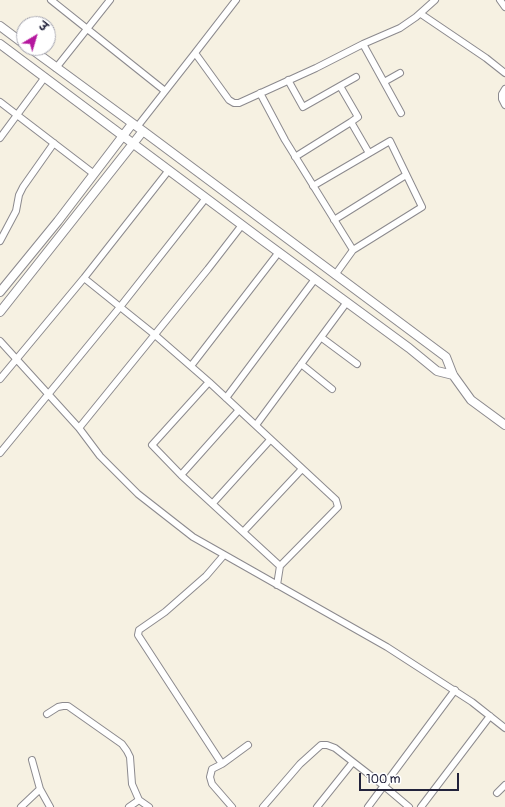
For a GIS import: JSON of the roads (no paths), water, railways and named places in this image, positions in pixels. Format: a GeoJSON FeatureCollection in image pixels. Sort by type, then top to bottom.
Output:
{"type":"FeatureCollection","features":[{"type":"Feature","properties":{"kind":"street"},"geometry":{"type":"LineString","coordinates":[[51,0],[165,91]]}},
{"type":"Feature","properties":{"kind":"street"},"geometry":{"type":"LineString","coordinates":[[56,68],[110,0]]}},
{"type":"Feature","properties":{"kind":"street"},"geometry":{"type":"LineString","coordinates":[[0,312],[134,143],[137,128],[236,0]]}},
{"type":"Feature","properties":{"kind":"street"},"geometry":{"type":"LineString","coordinates":[[195,54],[229,100],[234,103],[239,103],[400,28],[421,14],[435,0]]}},
{"type":"Feature","properties":{"kind":"street"},"geometry":{"type":"LineString","coordinates":[[500,0],[505,7]]}},
{"type":"Feature","properties":{"kind":"street"},"geometry":{"type":"LineString","coordinates":[[421,14],[505,73]]}},
{"type":"Feature","properties":{"kind":"street"},"geometry":{"type":"LineString","coordinates":[[0,26],[16,38]]}},
{"type":"Feature","properties":{"kind":"street"},"geometry":{"type":"LineString","coordinates":[[0,44],[409,348],[437,371],[453,375]]}},
{"type":"Feature","properties":{"kind":"street"},"geometry":{"type":"LineString","coordinates":[[363,44],[401,114]]}},
{"type":"Feature","properties":{"kind":"street"},"geometry":{"type":"LineString","coordinates":[[40,56],[446,357],[453,375],[471,400],[505,425]]}},
{"type":"Feature","properties":{"kind":"street"},"geometry":{"type":"LineString","coordinates":[[384,82],[400,73]]}},
{"type":"Feature","properties":{"kind":"street"},"geometry":{"type":"LineString","coordinates":[[0,138],[45,77]]}},
{"type":"Feature","properties":{"kind":"street"},"geometry":{"type":"LineString","coordinates":[[288,80],[303,107],[356,77]]}},
{"type":"Feature","properties":{"kind":"street"},"geometry":{"type":"LineString","coordinates":[[295,157],[358,117],[340,86]]}},
{"type":"Feature","properties":{"kind":"street"},"geometry":{"type":"LineString","coordinates":[[505,89],[502,94],[502,99],[505,105]]}},
{"type":"Feature","properties":{"kind":"street"},"geometry":{"type":"LineString","coordinates":[[260,93],[295,157],[353,250]]}},
{"type":"Feature","properties":{"kind":"street"},"geometry":{"type":"LineString","coordinates":[[0,102],[94,174]]}},
{"type":"Feature","properties":{"kind":"street"},"geometry":{"type":"LineString","coordinates":[[351,122],[369,153]]}},
{"type":"Feature","properties":{"kind":"street"},"geometry":{"type":"LineString","coordinates":[[0,292],[58,221],[123,135],[137,128]]}},
{"type":"Feature","properties":{"kind":"street"},"geometry":{"type":"LineString","coordinates":[[313,186],[390,141],[422,207],[353,250],[335,274]]}},
{"type":"Feature","properties":{"kind":"street"},"geometry":{"type":"LineString","coordinates":[[0,241],[16,211],[19,195],[23,187],[54,143]]}},
{"type":"Feature","properties":{"kind":"street"},"geometry":{"type":"LineString","coordinates":[[0,379],[84,278],[169,170]]}},
{"type":"Feature","properties":{"kind":"street"},"geometry":{"type":"LineString","coordinates":[[334,220],[406,175]]}},
{"type":"Feature","properties":{"kind":"street"},"geometry":{"type":"LineString","coordinates":[[0,452],[120,307],[206,198]]}},
{"type":"Feature","properties":{"kind":"street"},"geometry":{"type":"LineString","coordinates":[[79,428],[242,225]]}},
{"type":"Feature","properties":{"kind":"street"},"geometry":{"type":"LineString","coordinates":[[191,366],[279,252]]}},
{"type":"Feature","properties":{"kind":"street"},"geometry":{"type":"LineString","coordinates":[[84,278],[191,366],[336,500],[338,507],[280,566],[277,585]]}},
{"type":"Feature","properties":{"kind":"street"},"geometry":{"type":"LineString","coordinates":[[226,398],[315,279]]}},
{"type":"Feature","properties":{"kind":"street"},"geometry":{"type":"LineString","coordinates":[[256,425],[322,338],[347,302]]}},
{"type":"Feature","properties":{"kind":"street"},"geometry":{"type":"LineString","coordinates":[[322,338],[357,364]]}},
{"type":"Feature","properties":{"kind":"street"},"geometry":{"type":"LineString","coordinates":[[0,341],[79,428],[100,456],[138,494],[192,537],[387,647],[455,690],[505,728]]}},
{"type":"Feature","properties":{"kind":"street"},"geometry":{"type":"LineString","coordinates":[[301,364],[332,389]]}},
{"type":"Feature","properties":{"kind":"street"},"geometry":{"type":"LineString","coordinates":[[209,382],[152,445],[181,475],[280,566]]}},
{"type":"Feature","properties":{"kind":"street"},"geometry":{"type":"LineString","coordinates":[[181,475],[239,410]]}},
{"type":"Feature","properties":{"kind":"street"},"geometry":{"type":"LineString","coordinates":[[213,503],[270,440]]}},
{"type":"Feature","properties":{"kind":"street"},"geometry":{"type":"LineString","coordinates":[[243,532],[302,469]]}},
{"type":"Feature","properties":{"kind":"street"},"geometry":{"type":"LineString","coordinates":[[222,764],[138,635],[139,630],[165,612],[206,576],[224,555]]}},
{"type":"Feature","properties":{"kind":"street"},"geometry":{"type":"LineString","coordinates":[[368,807],[455,690]]}},
{"type":"Feature","properties":{"kind":"street"},"geometry":{"type":"LineString","coordinates":[[47,714],[63,706],[68,706],[122,744],[130,757],[132,784],[139,800],[149,807]]}},
{"type":"Feature","properties":{"kind":"street"},"geometry":{"type":"LineString","coordinates":[[421,807],[490,716]]}},
{"type":"Feature","properties":{"kind":"street"},"geometry":{"type":"LineString","coordinates":[[232,807],[212,784],[210,777],[212,769],[222,764],[248,745]]}},
{"type":"Feature","properties":{"kind":"street"},"geometry":{"type":"LineString","coordinates":[[263,807],[305,760],[321,745],[327,745],[335,748],[409,807]]}},
{"type":"Feature","properties":{"kind":"street"},"geometry":{"type":"LineString","coordinates":[[32,760],[40,789],[50,807]]}},
{"type":"Feature","properties":{"kind":"street"},"geometry":{"type":"LineString","coordinates":[[317,807],[353,762]]}},
{"type":"Feature","properties":{"kind":"street"},"geometry":{"type":"LineString","coordinates":[[497,793],[505,785]]}},
{"type":"Feature","properties":{"kind":"street"},"geometry":{"type":"LineString","coordinates":[[22,807],[40,789]]}},
{"type":"Feature","properties":{"kind":"street"},"geometry":{"type":"LineString","coordinates":[[129,807],[139,800]]}}]}
